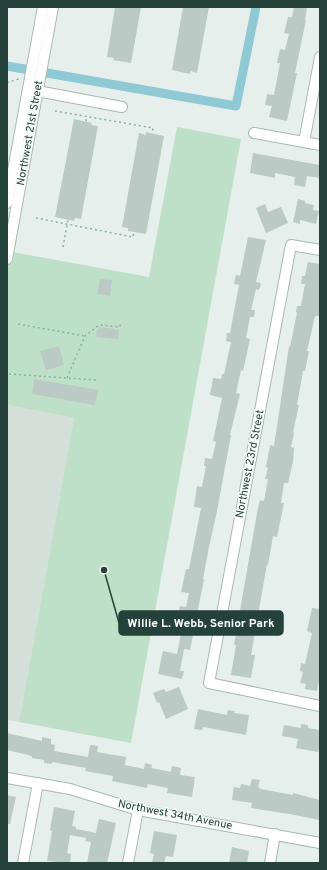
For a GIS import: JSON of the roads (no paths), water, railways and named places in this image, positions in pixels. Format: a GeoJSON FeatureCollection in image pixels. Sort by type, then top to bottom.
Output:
{"type":"FeatureCollection","features":[{"type":"Feature","properties":{"kind":"street","name":"Northwest 21st Street"},"geometry":{"type":"LineString","coordinates":[[7,260],[33,90],[43,7]]}},
{"type":"Feature","properties":{"kind":"street","name":"Northwest 21st Street"},"geometry":{"type":"LineString","coordinates":[[7,203],[53,7]]}},
{"type":"Feature","properties":{"kind":"street"},"geometry":{"type":"LineString","coordinates":[[304,142],[320,57]]}},
{"type":"Feature","properties":{"kind":"street"},"geometry":{"type":"LineString","coordinates":[[33,90],[122,107]]}},
{"type":"Feature","properties":{"kind":"street"},"geometry":{"type":"LineString","coordinates":[[254,133],[320,145]]}},
{"type":"Feature","properties":{"kind":"street","name":"Northwest 23rd Street"},"geometry":{"type":"LineString","coordinates":[[320,250],[290,245],[210,683],[320,706]]}},
{"type":"Feature","properties":{"kind":"street","name":"Northwest 34th Avenue"},"geometry":{"type":"LineString","coordinates":[[7,778],[70,789],[138,810],[320,843]]}},
{"type":"Feature","properties":{"kind":"street"},"geometry":{"type":"LineString","coordinates":[[23,863],[38,783]]}},
{"type":"Feature","properties":{"kind":"street"},"geometry":{"type":"LineString","coordinates":[[128,863],[138,810]]}},
{"type":"Feature","properties":{"kind":"street"},"geometry":{"type":"LineString","coordinates":[[270,863],[275,834]]}},
{"type":"Feature","properties":{"kind":"waterway"},"geometry":{"type":"LineString","coordinates":[[7,66],[236,106],[256,7]]}},
{"type":"Feature","properties":{"kind":"place","name":"Willie L. Webb, Senior Park"},"geometry":{"type":"Point","coordinates":[104,570]}}]}
